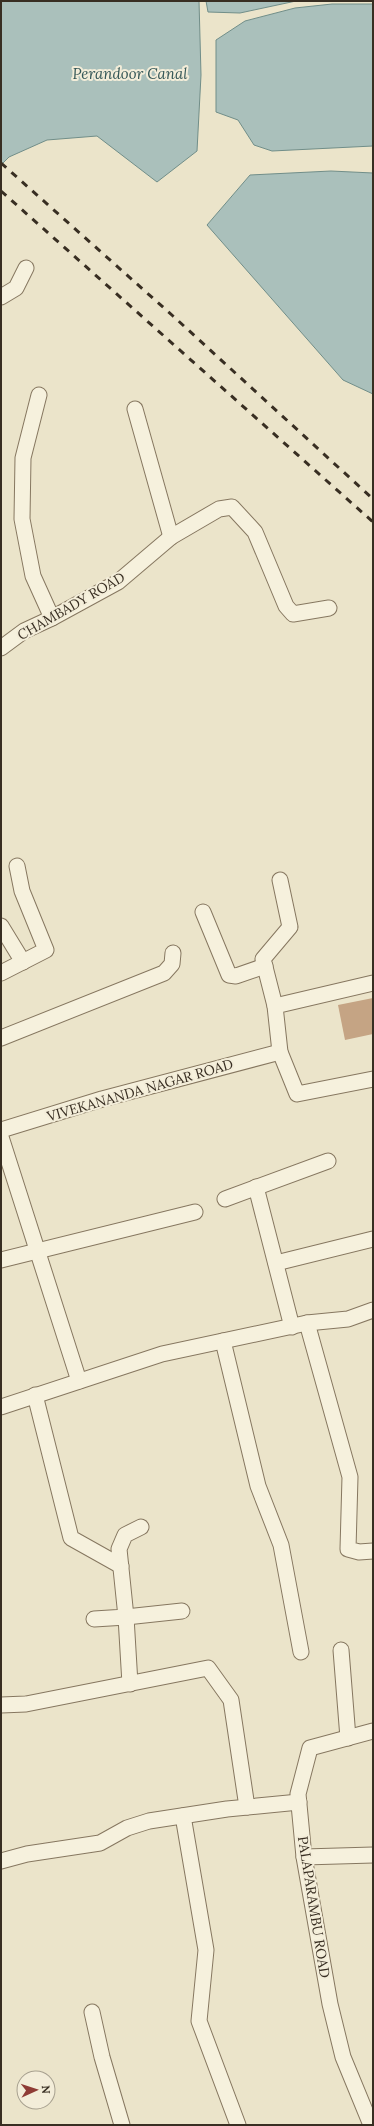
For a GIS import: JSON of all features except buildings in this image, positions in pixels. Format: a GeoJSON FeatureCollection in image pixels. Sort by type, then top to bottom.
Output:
{"type":"FeatureCollection","features":[{"type":"Feature","properties":{"kind":"street"},"geometry":{"type":"LineString","coordinates":[[1,297],[16,288],[26,268]]}},
{"type":"Feature","properties":{"kind":"street"},"geometry":{"type":"LineString","coordinates":[[40,395],[23,458],[22,519],[33,576],[52,618]]}},
{"type":"Feature","properties":{"kind":"street"},"geometry":{"type":"LineString","coordinates":[[135,409],[171,537]]}},
{"type":"Feature","properties":{"kind":"street","name":"CHAMBADY ROAD"},"geometry":{"type":"LineString","coordinates":[[1,648],[24,631],[52,618],[118,582],[171,537],[219,509],[232,507],[256,532],[286,606],[294,614],[330,608]]}},
{"type":"Feature","properties":{"kind":"street"},"geometry":{"type":"LineString","coordinates":[[1,973],[46,950],[22,891],[17,866]]}},
{"type":"Feature","properties":{"kind":"street"},"geometry":{"type":"LineString","coordinates":[[280,880],[290,927],[263,959],[276,1006],[280,1052],[297,1094],[373,1079]]}},
{"type":"Feature","properties":{"kind":"street"},"geometry":{"type":"LineString","coordinates":[[203,912],[229,975],[236,976],[265,966]]}},
{"type":"Feature","properties":{"kind":"street"},"geometry":{"type":"LineString","coordinates":[[1,926],[23,962]]}},
{"type":"Feature","properties":{"kind":"street"},"geometry":{"type":"LineString","coordinates":[[1,1038],[164,973],[172,964],[173,953]]}},
{"type":"Feature","properties":{"kind":"street"},"geometry":{"type":"LineString","coordinates":[[276,1006],[373,983]]}},
{"type":"Feature","properties":{"kind":"street","name":"VIVEKANANDA NAGAR ROAD"},"geometry":{"type":"LineString","coordinates":[[1,1130],[102,1099],[280,1052]]}},
{"type":"Feature","properties":{"kind":"street"},"geometry":{"type":"LineString","coordinates":[[1,1138],[79,1381]]}},
{"type":"Feature","properties":{"kind":"street"},"geometry":{"type":"LineString","coordinates":[[225,1199],[328,1161]]}},
{"type":"Feature","properties":{"kind":"street"},"geometry":{"type":"LineString","coordinates":[[256,1187],[292,1327]]}},
{"type":"Feature","properties":{"kind":"street"},"geometry":{"type":"LineString","coordinates":[[1,1260],[195,1212]]}},
{"type":"Feature","properties":{"kind":"street"},"geometry":{"type":"LineString","coordinates":[[276,1263],[373,1239]]}},
{"type":"Feature","properties":{"kind":"street"},"geometry":{"type":"LineString","coordinates":[[1,1407],[162,1354],[307,1323],[348,1319],[373,1310]]}},
{"type":"Feature","properties":{"kind":"street"},"geometry":{"type":"LineString","coordinates":[[307,1323],[350,1477],[348,1549],[359,1552],[373,1551]]}},
{"type":"Feature","properties":{"kind":"street"},"geometry":{"type":"LineString","coordinates":[[223,1341],[258,1486],[281,1545],[302,1652]]}},
{"type":"Feature","properties":{"kind":"street"},"geometry":{"type":"LineString","coordinates":[[35,1395],[71,1538],[121,1566]]}},
{"type":"Feature","properties":{"kind":"street"},"geometry":{"type":"LineString","coordinates":[[130,1684],[126,1617],[119,1549],[125,1535],[141,1527]]}},
{"type":"Feature","properties":{"kind":"street"},"geometry":{"type":"LineString","coordinates":[[94,1619],[182,1611]]}},
{"type":"Feature","properties":{"kind":"street"},"geometry":{"type":"LineString","coordinates":[[341,1650],[348,1738]]}},
{"type":"Feature","properties":{"kind":"street"},"geometry":{"type":"LineString","coordinates":[[1,1705],[26,1704],[208,1668],[231,1700],[247,1807]]}},
{"type":"Feature","properties":{"kind":"street","name":"PALAPARAMBU ROAD"},"geometry":{"type":"LineString","coordinates":[[371,2125],[342,2050],[330,2004],[304,1857],[298,1794],[310,1748],[373,1732]]}},
{"type":"Feature","properties":{"kind":"street"},"geometry":{"type":"LineString","coordinates":[[1,1861],[27,1854],[100,1843],[127,1828],[149,1821],[227,1809],[299,1802]]}},
{"type":"Feature","properties":{"kind":"street"},"geometry":{"type":"LineString","coordinates":[[184,1816],[206,1950],[199,2021],[238,2125]]}},
{"type":"Feature","properties":{"kind":"street"},"geometry":{"type":"LineString","coordinates":[[304,1857],[373,1855]]}},
{"type":"Feature","properties":{"kind":"street"},"geometry":{"type":"LineString","coordinates":[[92,2012],[102,2057],[122,2125]]}},
{"type":"Feature","properties":{"kind":"water","name":"Perandoor Canal"},"geometry":{"type":"Polygon","coordinates":[[[1,1],[199,1],[201,75],[197,151],[157,182],[97,136],[47,140],[9,157],[1,165],[1,1]]]}},
{"type":"Feature","properties":{"kind":"water"},"geometry":{"type":"Polygon","coordinates":[[[206,1],[296,1],[240,13],[208,12],[206,1]]]}},
{"type":"Feature","properties":{"kind":"water"},"geometry":{"type":"Polygon","coordinates":[[[332,4],[373,4],[373,146],[272,151],[254,145],[238,120],[216,112],[216,40],[245,21],[295,8],[332,4]]]}},
{"type":"Feature","properties":{"kind":"water"},"geometry":{"type":"Polygon","coordinates":[[[331,171],[373,173],[373,394],[343,380],[207,225],[250,175],[331,171]]]}},
{"type":"Feature","properties":{"kind":"railway"},"geometry":{"type":"LineString","coordinates":[[1,163],[173,316],[373,499]]}},
{"type":"Feature","properties":{"kind":"railway"},"geometry":{"type":"LineString","coordinates":[[1,191],[373,522]]}}]}
